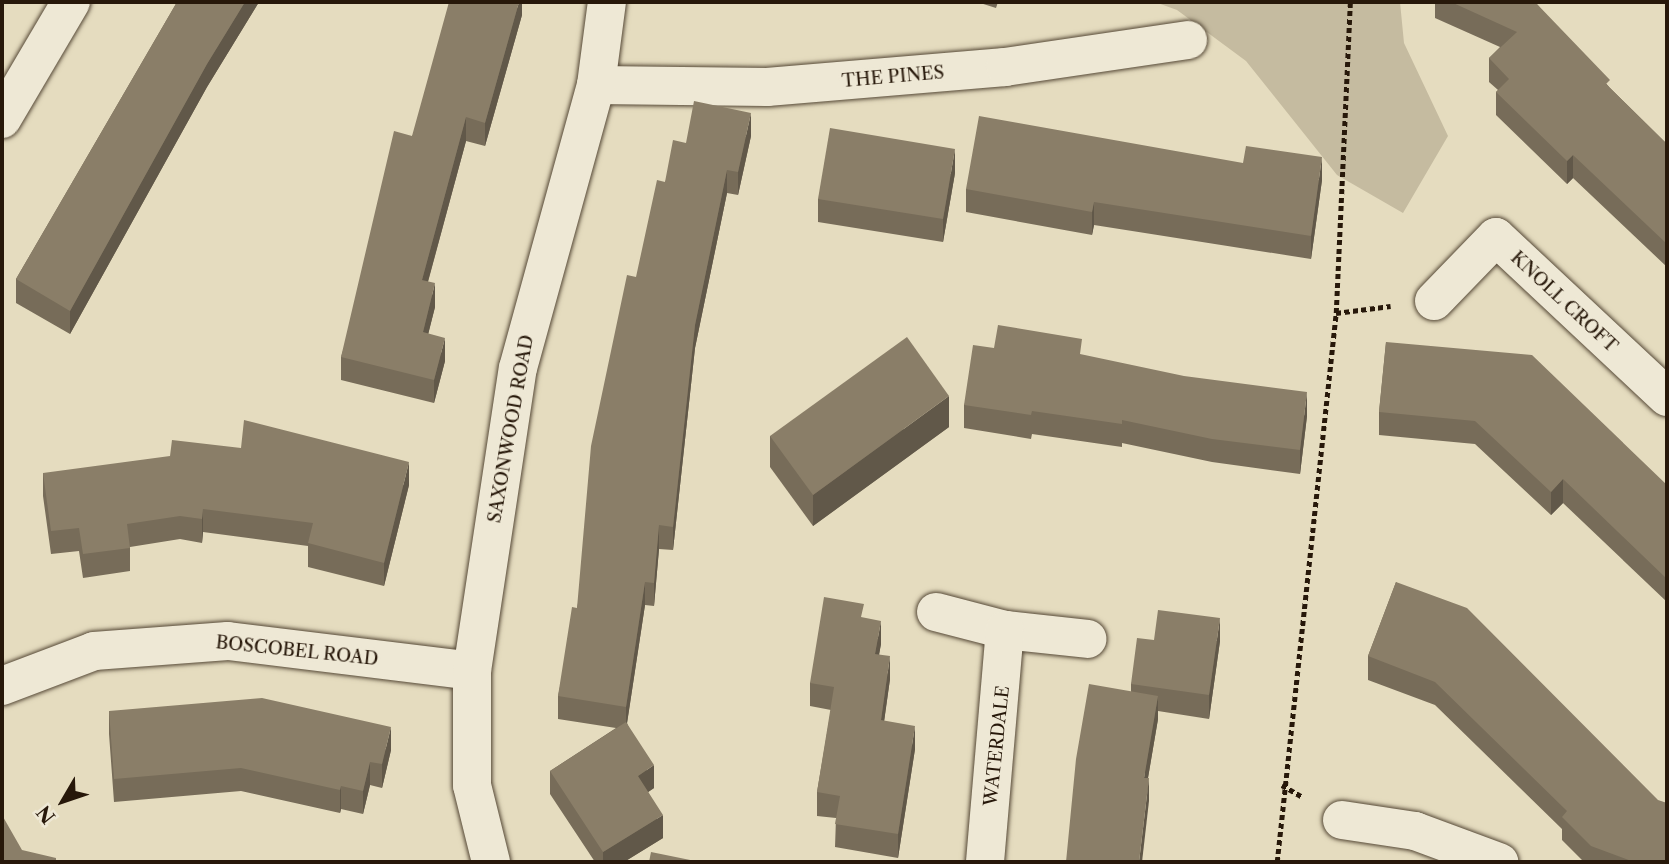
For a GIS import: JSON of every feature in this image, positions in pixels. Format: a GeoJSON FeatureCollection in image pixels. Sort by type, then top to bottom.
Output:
{"type":"FeatureCollection","features":[{"type":"Feature","properties":{"kind":"street"},"geometry":{"type":"LineString","coordinates":[[2,119],[71,2]]}},
{"type":"Feature","properties":{"kind":"street","name":"SAXONWOOD ROAD"},"geometry":{"type":"LineString","coordinates":[[491,862],[472,785],[472,671],[518,368],[596,85],[607,2]]}},
{"type":"Feature","properties":{"kind":"street","name":"THE PINES"},"geometry":{"type":"LineString","coordinates":[[596,85],[767,87],[1005,67],[1188,40]]}},
{"type":"Feature","properties":{"kind":"street","name":"KNOLL CROFT"},"geometry":{"type":"LineString","coordinates":[[1434,301],[1496,237],[1667,397]]}},
{"type":"Feature","properties":{"kind":"street"},"geometry":{"type":"LineString","coordinates":[[936,612],[1005,630],[1088,639]]}},
{"type":"Feature","properties":{"kind":"street","name":"WATERDALE"},"geometry":{"type":"LineString","coordinates":[[985,862],[1005,630]]}},
{"type":"Feature","properties":{"kind":"street","name":"BOSCOBEL ROAD"},"geometry":{"type":"LineString","coordinates":[[2,686],[94,651],[228,641],[472,671]]}},
{"type":"Feature","properties":{"kind":"street"},"geometry":{"type":"LineString","coordinates":[[1342,820],[1415,831],[1499,862]]}},
{"type":"Feature","properties":{"kind":"path"},"geometry":{"type":"LineString","coordinates":[[1277,862],[1336,313],[1350,2]]}},
{"type":"Feature","properties":{"kind":"shaded area"},"geometry":{"type":"Polygon","coordinates":[[[1155,2],[1400,2],[1404,43],[1448,136],[1403,213],[1337,175],[1246,61],[1177,10],[1155,2]]]}},
{"type":"Feature","properties":{"kind":"building"},"geometry":{"type":"Polygon","coordinates":[[[177,2],[245,2],[207,64],[70,311],[16,279],[177,2]]]}},
{"type":"Feature","properties":{"kind":"building"},"geometry":{"type":"Polygon","coordinates":[[[449,2],[519,2],[485,123],[466,117],[422,280],[435,283],[423,332],[445,338],[434,380],[341,357],[394,131],[412,136],[449,2]]]}},
{"type":"Feature","properties":{"kind":"building"},"geometry":{"type":"Polygon","coordinates":[[[1451,2],[1535,2],[1610,80],[1606,84],[1667,144],[1667,244],[1573,155],[1567,161],[1496,92],[1509,79],[1489,58],[1517,32],[1451,2]]]}},
{"type":"Feature","properties":{"kind":"building"},"geometry":{"type":"Polygon","coordinates":[[[694,101],[751,113],[738,172],[727,170],[695,325],[673,527],[659,525],[654,583],[645,582],[626,707],[558,696],[572,607],[577,608],[591,446],[627,275],[636,277],[657,180],[665,182],[673,140],[686,143],[694,101]]]}},
{"type":"Feature","properties":{"kind":"building"},"geometry":{"type":"Polygon","coordinates":[[[979,116],[1243,163],[1246,146],[1322,157],[1311,236],[1094,202],[1092,212],[966,189],[979,116]]]}},
{"type":"Feature","properties":{"kind":"building"},"geometry":{"type":"Polygon","coordinates":[[[830,128],[955,149],[943,219],[818,199],[830,128]]]}},
{"type":"Feature","properties":{"kind":"building"},"geometry":{"type":"Polygon","coordinates":[[[998,325],[1082,339],[1080,354],[1184,376],[1307,392],[1300,450],[1212,439],[1122,420],[1122,424],[1032,411],[1031,415],[964,405],[973,345],[994,348],[998,325]]]}},
{"type":"Feature","properties":{"kind":"building"},"geometry":{"type":"Polygon","coordinates":[[[907,337],[949,396],[813,495],[770,436],[907,337]]]}},
{"type":"Feature","properties":{"kind":"building"},"geometry":{"type":"Polygon","coordinates":[[[1386,342],[1532,355],[1667,485],[1667,579],[1563,479],[1551,492],[1475,421],[1379,412],[1386,342]]]}},
{"type":"Feature","properties":{"kind":"building"},"geometry":{"type":"Polygon","coordinates":[[[244,420],[409,462],[384,563],[308,543],[313,523],[203,509],[202,519],[180,516],[127,524],[130,548],[83,554],[79,528],[51,531],[43,473],[170,456],[172,440],[241,448],[244,420]]]}},
{"type":"Feature","properties":{"kind":"building"},"geometry":{"type":"Polygon","coordinates":[[[1396,582],[1467,608],[1658,800],[1667,803],[1667,862],[1634,862],[1591,846],[1562,817],[1567,811],[1435,682],[1368,656],[1396,582]]]}},
{"type":"Feature","properties":{"kind":"building"},"geometry":{"type":"Polygon","coordinates":[[[824,597],[864,604],[861,617],[881,621],[875,654],[890,656],[881,720],[915,726],[898,834],[835,824],[840,796],[817,792],[834,687],[810,683],[824,597]]]}},
{"type":"Feature","properties":{"kind":"building"},"geometry":{"type":"Polygon","coordinates":[[[1158,610],[1220,618],[1209,695],[1131,684],[1137,638],[1154,640],[1158,610]]]}},
{"type":"Feature","properties":{"kind":"building"},"geometry":{"type":"Polygon","coordinates":[[[1089,684],[1158,696],[1144,778],[1149,778],[1139,862],[1066,862],[1076,759],[1089,684]]]}},
{"type":"Feature","properties":{"kind":"building"},"geometry":{"type":"Polygon","coordinates":[[[262,698],[391,727],[382,764],[370,762],[363,791],[341,786],[340,790],[241,768],[114,779],[109,711],[262,698]]]}},
{"type":"Feature","properties":{"kind":"building"},"geometry":{"type":"Polygon","coordinates":[[[626,722],[654,765],[638,776],[663,815],[603,852],[550,771],[626,722]]]}},
{"type":"Feature","properties":{"kind":"building"},"geometry":{"type":"Polygon","coordinates":[[[2,815],[22,850],[56,858],[56,862],[2,862],[2,815]]]}},
{"type":"Feature","properties":{"kind":"building"},"geometry":{"type":"Polygon","coordinates":[[[651,852],[700,862],[649,862],[651,852]]]}}]}
